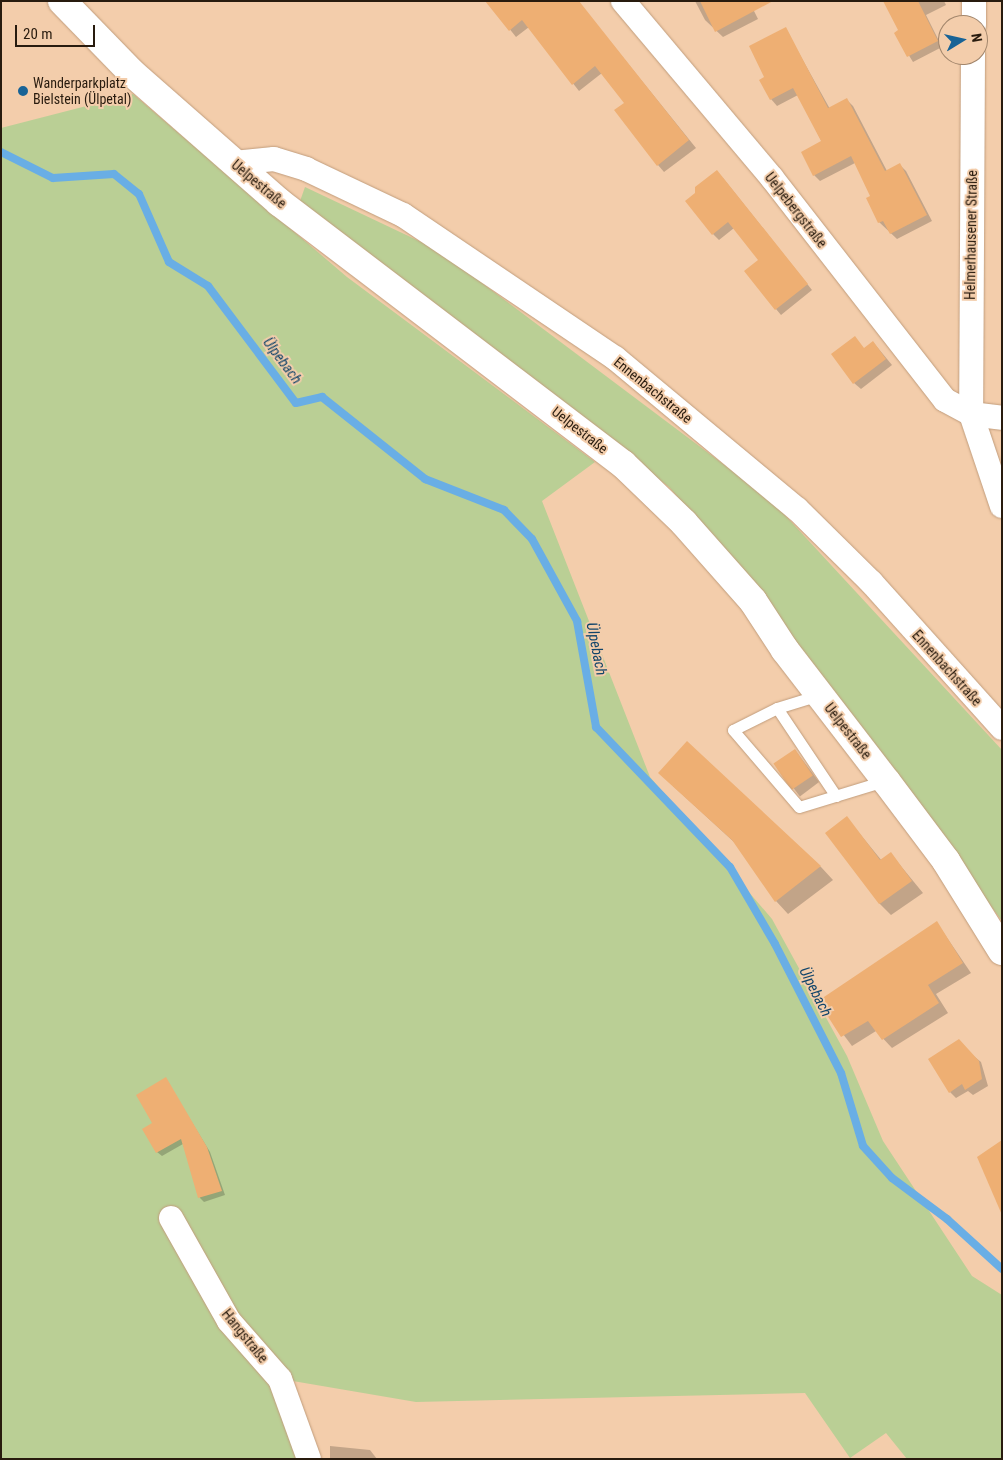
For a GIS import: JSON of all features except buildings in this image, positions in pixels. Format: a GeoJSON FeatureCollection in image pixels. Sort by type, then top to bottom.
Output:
{"type":"FeatureCollection","features":[{"type":"Feature","properties":{"kind":"main road","name":"Uelpestraße"},"geometry":{"type":"LineString","coordinates":[[62,1],[132,73],[279,202],[623,464],[684,522],[753,601],[819,695],[886,780],[946,861],[1002,951]]}},
{"type":"Feature","properties":{"kind":"street","name":"Uelpebergstraße"},"geometry":{"type":"LineString","coordinates":[[622,1],[772,178],[945,400],[971,414],[1002,418]]}},
{"type":"Feature","properties":{"kind":"street"},"geometry":{"type":"LineString","coordinates":[[974,1],[974,15]]}},
{"type":"Feature","properties":{"kind":"street","name":"Helmerhausener Straße"},"geometry":{"type":"LineString","coordinates":[[971,414],[973,65]]}},
{"type":"Feature","properties":{"kind":"street","name":"Ennenbachstraße"},"geometry":{"type":"LineString","coordinates":[[234,163],[274,159],[306,169],[403,214],[615,358],[797,509],[871,582],[1002,728]]}},
{"type":"Feature","properties":{"kind":"street"},"geometry":{"type":"LineString","coordinates":[[971,414],[1002,506]]}},
{"type":"Feature","properties":{"kind":"street","name":"Hangstraße"},"geometry":{"type":"LineString","coordinates":[[170,1218],[230,1321],[280,1379],[308,1459]]}},
{"type":"Feature","properties":{"kind":"lane"},"geometry":{"type":"LineString","coordinates":[[819,695],[777,708],[733,730],[799,807],[886,780]]}},
{"type":"Feature","properties":{"kind":"lane"},"geometry":{"type":"LineString","coordinates":[[777,708],[836,796]]}},
{"type":"Feature","properties":{"kind":"green space"},"geometry":{"type":"Polygon","coordinates":[[[133,94],[347,277],[595,462],[542,501],[650,777],[772,919],[847,1056],[883,1141],[972,1276],[1002,1295],[1002,1459],[907,1459],[886,1433],[850,1458],[805,1393],[416,1402],[281,1379],[309,1459],[1,1459],[1,128],[133,94]]]}},
{"type":"Feature","properties":{"kind":"green space"},"geometry":{"type":"Polygon","coordinates":[[[305,187],[438,250],[771,500],[1002,750],[1002,921],[747,578],[669,487],[299,204],[305,187]]]}},
{"type":"Feature","properties":{"kind":"waterway","name":"Ülpebach"},"geometry":{"type":"LineString","coordinates":[[1,152],[53,178],[114,174],[139,194],[169,262],[208,286],[296,403],[322,397],[425,479],[504,510],[532,539],[577,621],[596,727],[730,867],[775,944],[841,1073],[863,1146],[892,1178],[947,1219],[1002,1269]]}},
{"type":"Feature","properties":{"kind":"place","name":"Wanderparkplatz Bielstein (Ülpetal)"},"geometry":{"type":"Point","coordinates":[23,91]}}]}
